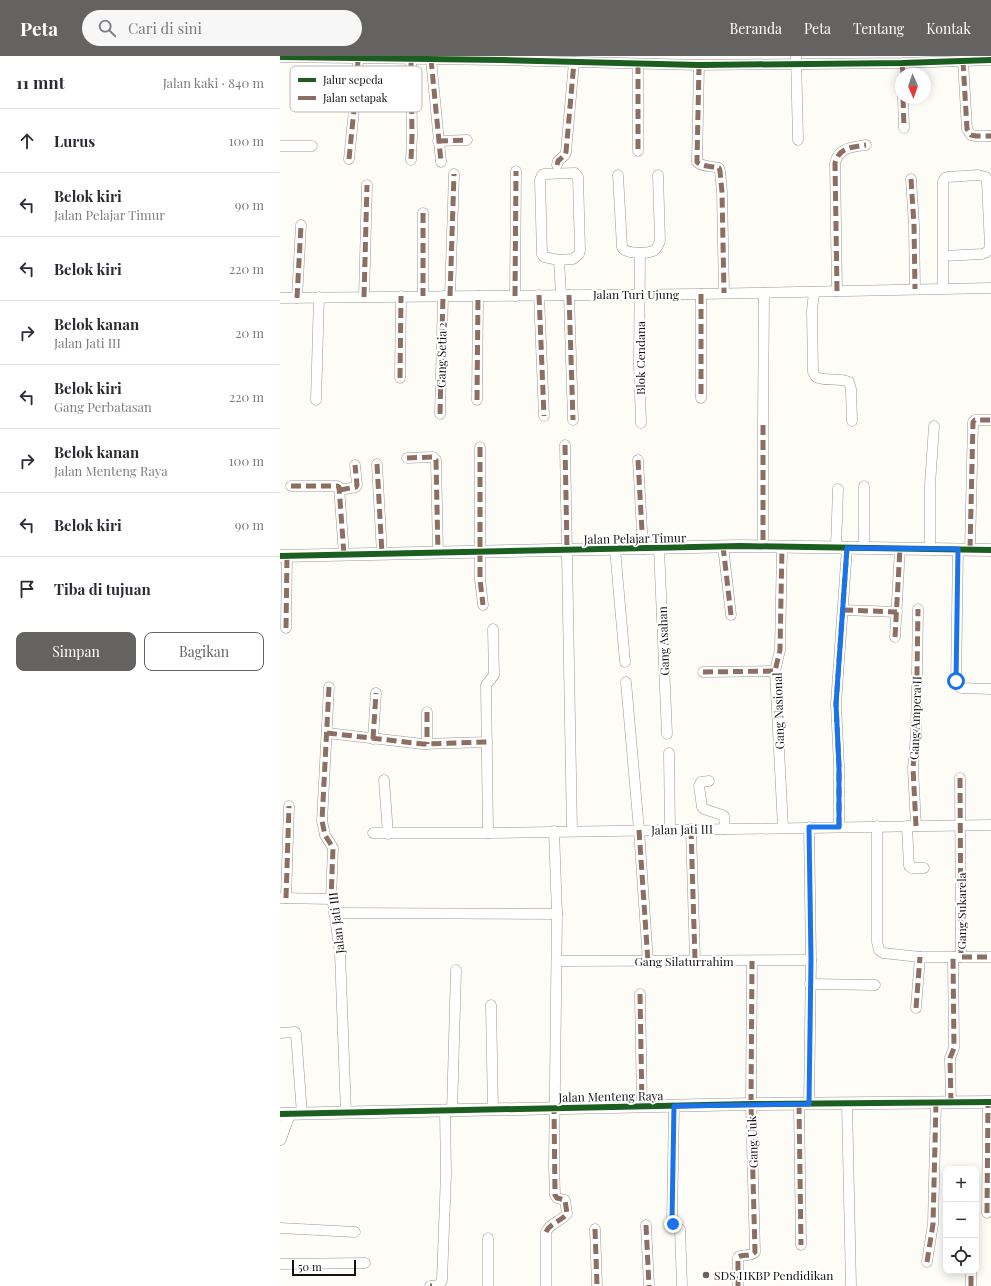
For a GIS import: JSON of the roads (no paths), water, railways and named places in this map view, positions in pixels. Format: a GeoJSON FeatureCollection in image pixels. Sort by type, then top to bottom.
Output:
{"type":"FeatureCollection","features":[{"type":"Feature","properties":{"kind":"street"},"geometry":{"type":"LineString","coordinates":[[280,57],[555,59],[574,62],[700,65],[716,60],[890,60],[902,63],[991,60]]}},
{"type":"Feature","properties":{"kind":"street"},"geometry":{"type":"LineString","coordinates":[[358,58],[358,66]]}},
{"type":"Feature","properties":{"kind":"street"},"geometry":{"type":"LineString","coordinates":[[411,59],[411,66]]}},
{"type":"Feature","properties":{"kind":"street"},"geometry":{"type":"LineString","coordinates":[[431,59],[440,162]]}},
{"type":"Feature","properties":{"kind":"street"},"geometry":{"type":"LineString","coordinates":[[796,60],[798,140]]}},
{"type":"Feature","properties":{"kind":"street"},"geometry":{"type":"LineString","coordinates":[[962,61],[967,129],[971,135],[991,136]]}},
{"type":"Feature","properties":{"kind":"street"},"geometry":{"type":"LineString","coordinates":[[557,165],[558,161],[565,155],[566,152],[574,62]]}},
{"type":"Feature","properties":{"kind":"street"},"geometry":{"type":"LineString","coordinates":[[902,63],[902,68]]}},
{"type":"Feature","properties":{"kind":"street"},"geometry":{"type":"LineString","coordinates":[[638,64],[638,151]]}},
{"type":"Feature","properties":{"kind":"street"},"geometry":{"type":"LineString","coordinates":[[700,65],[697,162],[698,164],[719,168],[720,171],[722,192],[724,293]]}},
{"type":"Feature","properties":{"kind":"street"},"geometry":{"type":"LineString","coordinates":[[903,104],[904,128]]}},
{"type":"Feature","properties":{"kind":"street"},"geometry":{"type":"LineString","coordinates":[[349,159],[354,112]]}},
{"type":"Feature","properties":{"kind":"street"},"geometry":{"type":"LineString","coordinates":[[411,160],[412,112]]}},
{"type":"Feature","properties":{"kind":"street"},"geometry":{"type":"LineString","coordinates":[[438,141],[467,140]]}},
{"type":"Feature","properties":{"kind":"street"},"geometry":{"type":"LineString","coordinates":[[837,291],[835,163],[836,158],[844,150],[850,147],[866,145]]}},
{"type":"Feature","properties":{"kind":"street"},"geometry":{"type":"LineString","coordinates":[[280,146],[312,146]]}},
{"type":"Feature","properties":{"kind":"street"},"geometry":{"type":"LineString","coordinates":[[515,296],[516,171]]}},
{"type":"Feature","properties":{"kind":"street"},"geometry":{"type":"LineString","coordinates":[[575,173],[578,177],[580,250],[579,254],[573,259],[559,260],[544,257],[542,254],[540,180],[544,174],[575,173]]}},
{"type":"Feature","properties":{"kind":"street","name":"Gang Setia 2"},"geometry":{"type":"LineString","coordinates":[[440,414],[454,174]]}},
{"type":"Feature","properties":{"kind":"street"},"geometry":{"type":"LineString","coordinates":[[618,175],[622,247],[626,252],[640,253],[653,251],[656,249],[660,241],[658,175]]}},
{"type":"Feature","properties":{"kind":"street"},"geometry":{"type":"LineString","coordinates":[[942,256],[982,254],[989,250],[990,239],[986,177],[978,175],[948,177],[945,178],[943,182],[942,256],[943,288]]}},
{"type":"Feature","properties":{"kind":"street"},"geometry":{"type":"LineString","coordinates":[[911,179],[915,289]]}},
{"type":"Feature","properties":{"kind":"street"},"geometry":{"type":"LineString","coordinates":[[364,297],[367,185]]}},
{"type":"Feature","properties":{"kind":"street"},"geometry":{"type":"LineString","coordinates":[[423,213],[424,296]]}},
{"type":"Feature","properties":{"kind":"street"},"geometry":{"type":"LineString","coordinates":[[297,298],[302,225]]}},
{"type":"Feature","properties":{"kind":"street","name":"Blok Cendana"},"geometry":{"type":"LineString","coordinates":[[640,253],[639,362],[641,423]]}},
{"type":"Feature","properties":{"kind":"street"},"geometry":{"type":"LineString","coordinates":[[559,260],[565,295],[573,420]]}},
{"type":"Feature","properties":{"kind":"street","name":"Jalan Turi Ujung"},"geometry":{"type":"LineString","coordinates":[[280,298],[701,294],[991,288]]}},
{"type":"Feature","properties":{"kind":"street"},"geometry":{"type":"LineString","coordinates":[[814,292],[812,311],[813,372],[816,377],[821,379],[843,380],[849,382],[851,389],[852,421]]}},
{"type":"Feature","properties":{"kind":"street"},"geometry":{"type":"LineString","coordinates":[[764,293],[764,546]]}},
{"type":"Feature","properties":{"kind":"street"},"geometry":{"type":"LineString","coordinates":[[701,294],[701,398]]}},
{"type":"Feature","properties":{"kind":"street"},"geometry":{"type":"LineString","coordinates":[[400,378],[401,296]]}},
{"type":"Feature","properties":{"kind":"street"},"geometry":{"type":"LineString","coordinates":[[477,400],[478,296]]}},
{"type":"Feature","properties":{"kind":"street"},"geometry":{"type":"LineString","coordinates":[[539,296],[544,416]]}},
{"type":"Feature","properties":{"kind":"street"},"geometry":{"type":"LineString","coordinates":[[316,400],[319,297]]}},
{"type":"Feature","properties":{"kind":"street"},"geometry":{"type":"LineString","coordinates":[[970,549],[973,422],[975,420],[991,420]]}},
{"type":"Feature","properties":{"kind":"street"},"geometry":{"type":"LineString","coordinates":[[930,549],[930,485],[934,426]]}},
{"type":"Feature","properties":{"kind":"street"},"geometry":{"type":"LineString","coordinates":[[565,445],[572,831]]}},
{"type":"Feature","properties":{"kind":"street"},"geometry":{"type":"LineString","coordinates":[[480,447],[480,587],[483,604]]}},
{"type":"Feature","properties":{"kind":"street"},"geometry":{"type":"LineString","coordinates":[[408,458],[433,457],[436,460],[438,553]]}},
{"type":"Feature","properties":{"kind":"street"},"geometry":{"type":"LineString","coordinates":[[638,460],[643,549]]}},
{"type":"Feature","properties":{"kind":"street"},"geometry":{"type":"LineString","coordinates":[[377,464],[382,554]]}},
{"type":"Feature","properties":{"kind":"street"},"geometry":{"type":"LineString","coordinates":[[340,490],[356,487],[357,481],[355,465]]}},
{"type":"Feature","properties":{"kind":"street"},"geometry":{"type":"LineString","coordinates":[[291,486],[337,486],[340,490],[344,555]]}},
{"type":"Feature","properties":{"kind":"street"},"geometry":{"type":"LineString","coordinates":[[864,486],[864,548]]}},
{"type":"Feature","properties":{"kind":"street"},"geometry":{"type":"LineString","coordinates":[[838,490],[842,547],[843,610],[836,704],[839,766],[839,827]]}},
{"type":"Feature","properties":{"kind":"street"},"geometry":{"type":"LineString","coordinates":[[723,546],[731,615]]}},
{"type":"Feature","properties":{"kind":"street","name":"Jalan Pelajar Timur"},"geometry":{"type":"LineString","coordinates":[[283,556],[723,546],[991,550]]}},
{"type":"Feature","properties":{"kind":"street","name":"Gang Nasional"},"geometry":{"type":"LineString","coordinates":[[782,546],[780,650],[775,671],[784,828]]}},
{"type":"Feature","properties":{"kind":"street","name":"Gang Asahan"},"geometry":{"type":"LineString","coordinates":[[659,548],[667,734]]}},
{"type":"Feature","properties":{"kind":"street"},"geometry":{"type":"LineString","coordinates":[[895,637],[900,548]]}},
{"type":"Feature","properties":{"kind":"street"},"geometry":{"type":"LineString","coordinates":[[616,549],[625,662]]}},
{"type":"Feature","properties":{"kind":"street"},"geometry":{"type":"LineString","coordinates":[[958,549],[956,684],[960,688],[991,689]]}},
{"type":"Feature","properties":{"kind":"street"},"geometry":{"type":"LineString","coordinates":[[283,556],[286,628]]}},
{"type":"Feature","properties":{"kind":"street","name":"Gang Ampera II"},"geometry":{"type":"LineString","coordinates":[[918,609],[916,736],[913,768],[912,826],[909,866],[912,868],[924,868]]}},
{"type":"Feature","properties":{"kind":"street"},"geometry":{"type":"LineString","coordinates":[[843,610],[897,612]]}},
{"type":"Feature","properties":{"kind":"street"},"geometry":{"type":"LineString","coordinates":[[488,833],[486,685],[494,675],[493,629]]}},
{"type":"Feature","properties":{"kind":"street"},"geometry":{"type":"LineString","coordinates":[[703,672],[775,671]]}},
{"type":"Feature","properties":{"kind":"street"},"geometry":{"type":"LineString","coordinates":[[626,682],[639,830],[648,962]]}},
{"type":"Feature","properties":{"kind":"street","name":"Jalan Jati III"},"geometry":{"type":"LineString","coordinates":[[329,687],[322,821],[325,835],[333,846],[331,899],[333,902],[340,953],[346,1113]]}},
{"type":"Feature","properties":{"kind":"street"},"geometry":{"type":"LineString","coordinates":[[373,739],[376,693]]}},
{"type":"Feature","properties":{"kind":"street"},"geometry":{"type":"LineString","coordinates":[[427,712],[427,744]]}},
{"type":"Feature","properties":{"kind":"street"},"geometry":{"type":"LineString","coordinates":[[327,734],[427,744],[487,742]]}},
{"type":"Feature","properties":{"kind":"street"},"geometry":{"type":"LineString","coordinates":[[669,753],[670,830]]}},
{"type":"Feature","properties":{"kind":"street","name":"Gang Sukarela"},"geometry":{"type":"LineString","coordinates":[[877,826],[878,947],[881,952],[920,957],[957,957],[961,825],[960,778]]}},
{"type":"Feature","properties":{"kind":"street"},"geometry":{"type":"LineString","coordinates":[[384,780],[388,834]]}},
{"type":"Feature","properties":{"kind":"street"},"geometry":{"type":"LineString","coordinates":[[709,781],[701,782],[699,786],[701,805],[704,809],[724,816],[725,829]]}},
{"type":"Feature","properties":{"kind":"street"},"geometry":{"type":"LineString","coordinates":[[288,806],[283,898],[331,899]]}},
{"type":"Feature","properties":{"kind":"street","name":"Jalan Jati III"},"geometry":{"type":"LineString","coordinates":[[373,833],[488,833],[991,825]]}},
{"type":"Feature","properties":{"kind":"street"},"geometry":{"type":"LineString","coordinates":[[802,1245],[804,1104],[811,960],[809,827]]}},
{"type":"Feature","properties":{"kind":"street"},"geometry":{"type":"LineString","coordinates":[[691,829],[695,960]]}},
{"type":"Feature","properties":{"kind":"street"},"geometry":{"type":"LineString","coordinates":[[546,1286],[546,1232],[548,1227],[567,1214],[565,1200],[557,1198],[555,1195],[554,1108],[557,914],[554,831]]}},
{"type":"Feature","properties":{"kind":"street"},"geometry":{"type":"LineString","coordinates":[[334,913],[557,914]]}},
{"type":"Feature","properties":{"kind":"street"},"geometry":{"type":"LineString","coordinates":[[916,1008],[920,957]]}},
{"type":"Feature","properties":{"kind":"street"},"geometry":{"type":"LineString","coordinates":[[950,1103],[950,1058],[954,1048],[957,957],[991,957]]}},
{"type":"Feature","properties":{"kind":"street","name":"Gang Silaturrahim"},"geometry":{"type":"LineString","coordinates":[[557,962],[811,960]]}},
{"type":"Feature","properties":{"kind":"street","name":"Gang Uuk"},"geometry":{"type":"LineString","coordinates":[[738,1286],[738,1257],[752,1255],[755,1252],[751,1104],[752,961]]}},
{"type":"Feature","properties":{"kind":"street"},"geometry":{"type":"LineString","coordinates":[[430,1286],[440,1284],[442,1280],[456,970]]}},
{"type":"Feature","properties":{"kind":"street"},"geometry":{"type":"LineString","coordinates":[[810,984],[875,985]]}},
{"type":"Feature","properties":{"kind":"street"},"geometry":{"type":"LineString","coordinates":[[640,994],[642,1106]]}},
{"type":"Feature","properties":{"kind":"street"},"geometry":{"type":"LineString","coordinates":[[491,1005],[493,1110]]}},
{"type":"Feature","properties":{"kind":"street"},"geometry":{"type":"LineString","coordinates":[[280,1033],[295,1032],[296,1034],[302,1114]]}},
{"type":"Feature","properties":{"kind":"street"},"geometry":{"type":"LineString","coordinates":[[987,1212],[989,1102]]}},
{"type":"Feature","properties":{"kind":"street","name":"Jalan Menteng Raya"},"geometry":{"type":"LineString","coordinates":[[285,1114],[751,1104],[989,1102]]}},
{"type":"Feature","properties":{"kind":"street"},"geometry":{"type":"LineString","coordinates":[[927,1262],[933,1224],[936,1103]]}},
{"type":"Feature","properties":{"kind":"street"},"geometry":{"type":"LineString","coordinates":[[847,1104],[851,1286]]}},
{"type":"Feature","properties":{"kind":"street"},"geometry":{"type":"LineString","coordinates":[[674,1106],[672,1221],[674,1225],[681,1230],[682,1286]]}},
{"type":"Feature","properties":{"kind":"street"},"geometry":{"type":"LineString","coordinates":[[280,1139],[285,1114]]}},
{"type":"Feature","properties":{"kind":"street"},"geometry":{"type":"LineString","coordinates":[[646,1225],[648,1286]]}},
{"type":"Feature","properties":{"kind":"street"},"geometry":{"type":"LineString","coordinates":[[280,1228],[355,1232]]}},
{"type":"Feature","properties":{"kind":"street"},"geometry":{"type":"LineString","coordinates":[[595,1229],[597,1286]]}},
{"type":"Feature","properties":{"kind":"street"},"geometry":{"type":"LineString","coordinates":[[488,1238],[488,1286]]}},
{"type":"Feature","properties":{"kind":"street"},"geometry":{"type":"LineString","coordinates":[[280,1264],[365,1263]]}},
{"type":"Feature","properties":{"kind":"street"},"geometry":{"type":"LineString","coordinates":[[971,1274],[971,1286]]}},
{"type":"Feature","properties":{"kind":"place","name":"SDS HKBP Pendidikan"},"geometry":{"type":"Point","coordinates":[706,1275]}}]}
